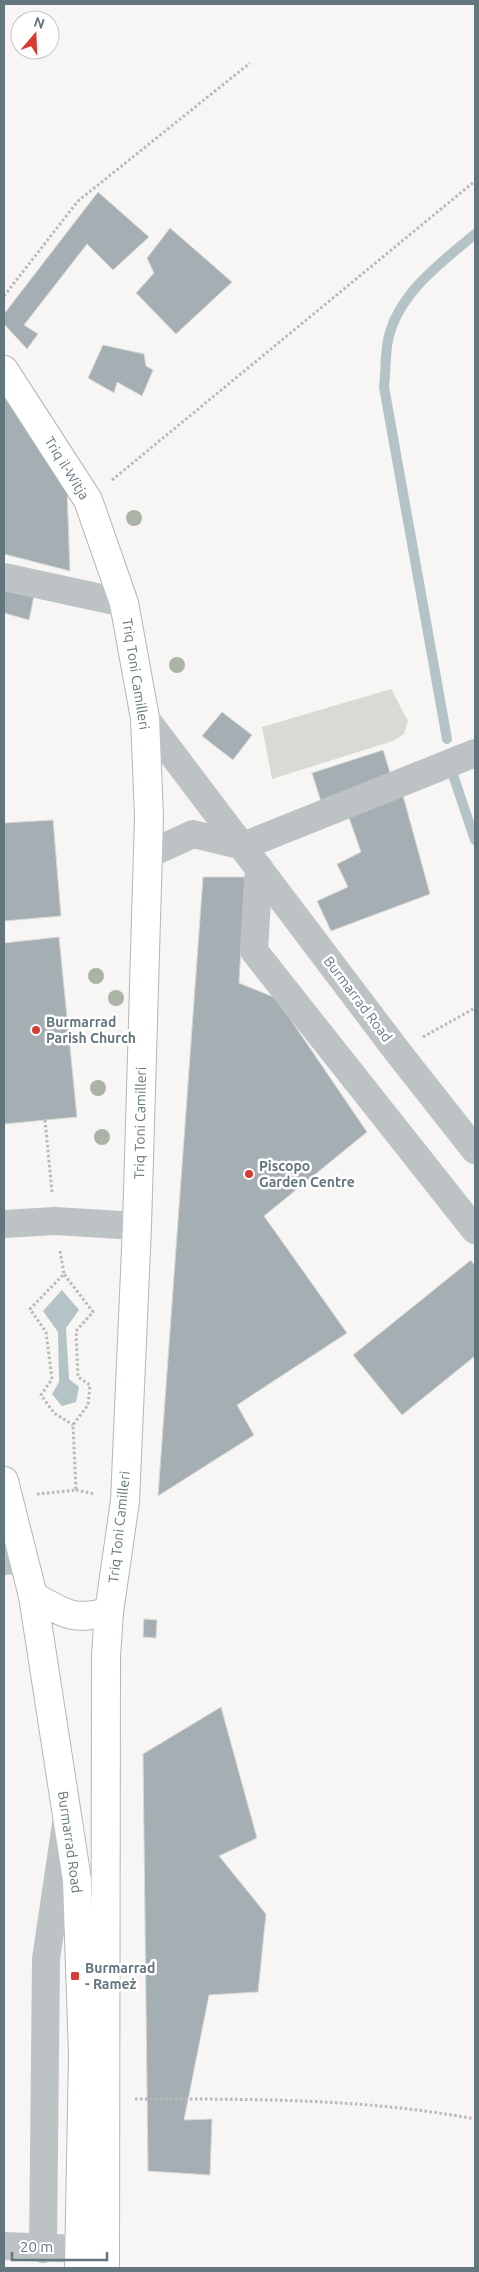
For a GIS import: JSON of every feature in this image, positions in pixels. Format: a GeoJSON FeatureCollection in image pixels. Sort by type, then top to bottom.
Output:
{"type":"FeatureCollection","features":[{"type":"Feature","properties":{"kind":"main road","name":"Triq il-Witja"},"geometry":{"type":"LineString","coordinates":[[4,370],[88,500],[124,603]]}},
{"type":"Feature","properties":{"kind":"main road","name":"Triq Toni Camilleri"},"geometry":{"type":"LineString","coordinates":[[109,1612],[125,1501],[137,1226],[146,855],[149,817],[145,718],[124,603]]}},
{"type":"Feature","properties":{"kind":"main road","name":"Burmarrad Road"},"geometry":{"type":"LineString","coordinates":[[5,1488],[13,1561],[34,1596],[77,1880],[82,2054],[80,2259]]}},
{"type":"Feature","properties":{"kind":"main road"},"geometry":{"type":"LineString","coordinates":[[34,1596],[62,1613],[84,1618],[109,1612],[106,1656],[105,2268]]}},
{"type":"Feature","properties":{"kind":"street"},"geometry":{"type":"LineString","coordinates":[[4,577],[124,603]]}},
{"type":"Feature","properties":{"kind":"street","name":"Burmarrad Road"},"geometry":{"type":"LineString","coordinates":[[145,718],[397,1051],[475,1150]]}},
{"type":"Feature","properties":{"kind":"street"},"geometry":{"type":"LineString","coordinates":[[146,855],[193,834],[251,857],[475,754]]}},
{"type":"Feature","properties":{"kind":"street"},"geometry":{"type":"LineString","coordinates":[[251,857],[254,951],[475,1230]]}},
{"type":"Feature","properties":{"kind":"street"},"geometry":{"type":"LineString","coordinates":[[4,1224],[55,1221],[137,1226]]}},
{"type":"Feature","properties":{"kind":"street"},"geometry":{"type":"LineString","coordinates":[[43,2249],[46,1959],[67,1818]]}},
{"type":"Feature","properties":{"kind":"street"},"geometry":{"type":"LineString","coordinates":[[4,2246],[43,2249],[80,2259]]}},
{"type":"Feature","properties":{"kind":"path"},"geometry":{"type":"LineString","coordinates":[[4,296],[78,201],[250,63]]}},
{"type":"Feature","properties":{"kind":"path"},"geometry":{"type":"LineString","coordinates":[[88,500],[475,181]]}},
{"type":"Feature","properties":{"kind":"path"},"geometry":{"type":"LineString","coordinates":[[397,1051],[475,1008]]}},
{"type":"Feature","properties":{"kind":"path"},"geometry":{"type":"LineString","coordinates":[[5,1488],[76,1490],[72,1425],[88,1405],[90,1385],[78,1377],[76,1330],[93,1312],[64,1274],[55,1221],[45,1120]]}},
{"type":"Feature","properties":{"kind":"path"},"geometry":{"type":"LineString","coordinates":[[64,1274],[30,1309],[46,1332],[52,1379],[41,1395],[54,1413],[72,1425]]}},
{"type":"Feature","properties":{"kind":"path"},"geometry":{"type":"LineString","coordinates":[[106,2099],[278,2100],[421,2109],[475,2119]]}},
{"type":"Feature","properties":{"kind":"shaded area"},"geometry":{"type":"Polygon","coordinates":[[[391,689],[408,721],[404,734],[393,741],[272,779],[262,727],[391,689]]]}},
{"type":"Feature","properties":{"kind":"shaded area"},"geometry":{"type":"Polygon","coordinates":[[[62,1290],[79,1310],[66,1328],[69,1379],[79,1387],[76,1402],[62,1406],[52,1394],[59,1382],[58,1332],[43,1311],[62,1290]]]}},
{"type":"Feature","properties":{"kind":"building"},"geometry":{"type":"Polygon","coordinates":[[[98,192],[149,237],[113,270],[87,244],[24,325],[38,334],[27,349],[4,324],[4,314],[98,192]]]}},
{"type":"Feature","properties":{"kind":"building"},"geometry":{"type":"Polygon","coordinates":[[[170,228],[232,282],[176,334],[136,293],[154,273],[147,258],[170,228]]]}},
{"type":"Feature","properties":{"kind":"building"},"geometry":{"type":"Polygon","coordinates":[[[103,345],[144,354],[146,366],[153,370],[142,396],[117,382],[114,393],[88,378],[103,345]]]}},
{"type":"Feature","properties":{"kind":"building"},"geometry":{"type":"Polygon","coordinates":[[[4,397],[67,489],[70,571],[4,554],[4,397]]]}},
{"type":"Feature","properties":{"kind":"building"},"geometry":{"type":"Polygon","coordinates":[[[4,589],[34,596],[29,620],[4,613],[4,589]]]}},
{"type":"Feature","properties":{"kind":"building"},"geometry":{"type":"Polygon","coordinates":[[[222,712],[252,735],[233,760],[202,736],[222,712]]]}},
{"type":"Feature","properties":{"kind":"building"},"geometry":{"type":"Polygon","coordinates":[[[383,750],[393,782],[322,805],[312,773],[383,750]]]}},
{"type":"Feature","properties":{"kind":"building"},"geometry":{"type":"Polygon","coordinates":[[[402,792],[430,894],[331,931],[317,901],[348,887],[337,864],[361,852],[347,812],[402,792]]]}},
{"type":"Feature","properties":{"kind":"building"},"geometry":{"type":"Polygon","coordinates":[[[53,820],[61,916],[4,921],[4,823],[53,820]]]}},
{"type":"Feature","properties":{"kind":"building","name":"Piscopo Garden Centre"},"geometry":{"type":"Polygon","coordinates":[[[203,877],[245,877],[239,983],[276,998],[367,1132],[264,1216],[347,1333],[237,1405],[254,1435],[158,1496],[203,877]]]}},
{"type":"Feature","properties":{"kind":"building","name":"Burmarrad Parish Church"},"geometry":{"type":"Polygon","coordinates":[[[59,937],[77,1117],[4,1124],[4,943],[59,937]]]}},
{"type":"Feature","properties":{"kind":"building"},"geometry":{"type":"Polygon","coordinates":[[[471,1260],[475,1266],[475,1356],[402,1415],[353,1355],[471,1260]]]}},
{"type":"Feature","properties":{"kind":"building"},"geometry":{"type":"Polygon","coordinates":[[[144,1619],[157,1620],[156,1638],[143,1637],[144,1619]]]}},
{"type":"Feature","properties":{"kind":"building"},"geometry":{"type":"Polygon","coordinates":[[[221,1707],[257,1838],[219,1856],[266,1914],[258,1992],[209,1995],[184,2120],[212,2119],[210,2175],[148,2171],[143,1754],[221,1707]]]}},
{"type":"Feature","properties":{"kind":"waterway"},"geometry":{"type":"LineString","coordinates":[[447,739],[384,387],[388,340],[393,323],[401,308],[422,280],[475,234]]}},
{"type":"Feature","properties":{"kind":"waterway"},"geometry":{"type":"LineString","coordinates":[[452,772],[475,840]]}},
{"type":"Feature","properties":{"kind":"place","name":"Burmarrad Parish Church"},"geometry":{"type":"Point","coordinates":[36,1030]}},
{"type":"Feature","properties":{"kind":"place","name":"Piscopo Garden Centre"},"geometry":{"type":"Point","coordinates":[249,1174]}},
{"type":"Feature","properties":{"kind":"place","name":"Burmarrad - Rameż"},"geometry":{"type":"Point","coordinates":[75,1976]}}]}
